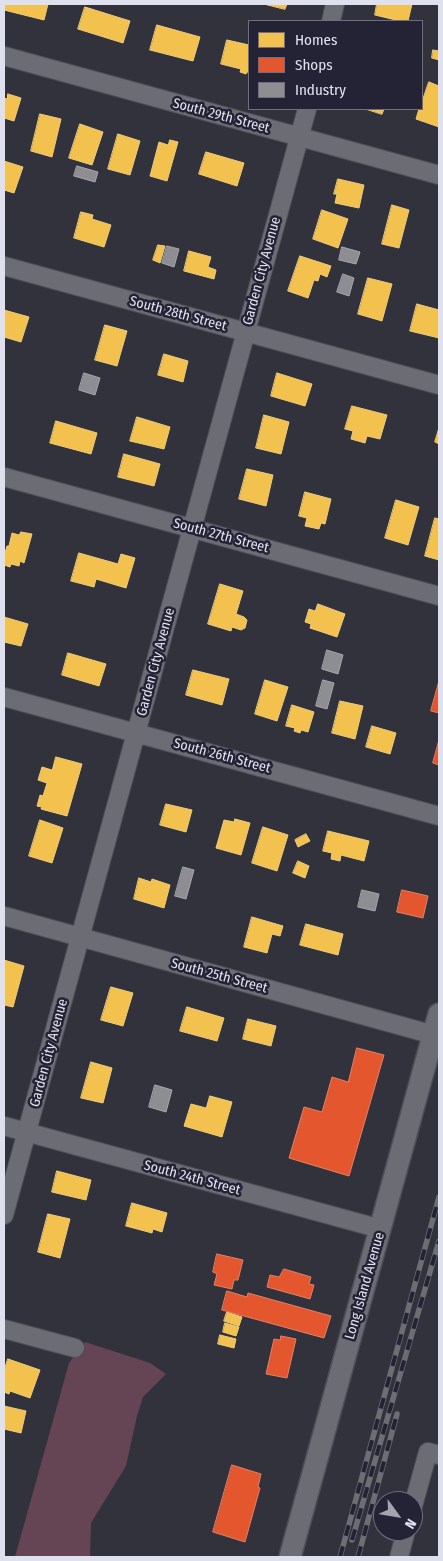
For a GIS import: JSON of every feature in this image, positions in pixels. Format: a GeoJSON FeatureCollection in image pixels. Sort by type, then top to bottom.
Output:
{"type":"FeatureCollection","features":[{"type":"Feature","properties":{"kind":"street"},"geometry":{"type":"LineString","coordinates":[[331,20],[335,4]]}},
{"type":"Feature","properties":{"kind":"street","name":"South 29th Street"},"geometry":{"type":"LineString","coordinates":[[4,56],[439,175]]}},
{"type":"Feature","properties":{"kind":"street","name":"Garden City Avenue"},"geometry":{"type":"LineString","coordinates":[[4,1215],[307,110]]}},
{"type":"Feature","properties":{"kind":"street","name":"South 28th Street"},"geometry":{"type":"LineString","coordinates":[[4,266],[439,385]]}},
{"type":"Feature","properties":{"kind":"street","name":"South 27th Street"},"geometry":{"type":"LineString","coordinates":[[4,477],[439,596]]}},
{"type":"Feature","properties":{"kind":"street","name":"South 26th Street"},"geometry":{"type":"LineString","coordinates":[[4,697],[439,816]]}},
{"type":"Feature","properties":{"kind":"street","name":"South 25th Street"},"geometry":{"type":"LineString","coordinates":[[4,916],[434,1035]]}},
{"type":"Feature","properties":{"kind":"street","name":"Long Island Avenue"},"geometry":{"type":"LineString","coordinates":[[290,1557],[439,1014]]}},
{"type":"Feature","properties":{"kind":"street","name":"South 24th Street"},"geometry":{"type":"LineString","coordinates":[[4,1126],[381,1229]]}},
{"type":"Feature","properties":{"kind":"street"},"geometry":{"type":"LineString","coordinates":[[4,1329],[75,1348]]}},
{"type":"Feature","properties":{"kind":"street"},"geometry":{"type":"LineString","coordinates":[[419,1491],[434,1453]]}},
{"type":"Feature","properties":{"kind":"street"},"geometry":{"type":"LineString","coordinates":[[399,1557],[403,1541]]}},
{"type":"Feature","properties":{"kind":"shaded area"},"geometry":{"type":"Polygon","coordinates":[[[85,1342],[150,1363],[166,1374],[143,1397],[126,1466],[91,1523],[90,1557],[15,1557],[69,1363],[85,1342]]]}},
{"type":"Feature","properties":{"kind":"building: Homes"},"geometry":{"type":"Polygon","coordinates":[[[4,4],[48,4],[44,20],[4,10],[4,4]]]}},
{"type":"Feature","properties":{"kind":"building: Homes"},"geometry":{"type":"Polygon","coordinates":[[[264,4],[287,4],[285,9],[264,4]]]}},
{"type":"Feature","properties":{"kind":"building: Homes"},"geometry":{"type":"Polygon","coordinates":[[[377,4],[412,4],[408,20],[396,20],[375,15],[377,4]]]}},
{"type":"Feature","properties":{"kind":"building: Homes"},"geometry":{"type":"Polygon","coordinates":[[[85,7],[130,21],[123,43],[78,29],[85,7]]]}},
{"type":"Feature","properties":{"kind":"building: Homes"},"geometry":{"type":"Polygon","coordinates":[[[157,25],[200,37],[193,61],[150,50],[157,25]]]}},
{"type":"Feature","properties":{"kind":"building: Homes"},"geometry":{"type":"Polygon","coordinates":[[[227,40],[248,45],[248,72],[246,74],[240,72],[241,69],[221,64],[227,40]]]}},
{"type":"Feature","properties":{"kind":"building: Homes"},"geometry":{"type":"Polygon","coordinates":[[[433,50],[439,51],[439,60],[432,58],[433,50]]]}},
{"type":"Feature","properties":{"kind":"building: Homes"},"geometry":{"type":"Polygon","coordinates":[[[429,82],[439,86],[439,127],[416,119],[419,110],[423,110],[423,99],[429,82]]]}},
{"type":"Feature","properties":{"kind":"building: Homes"},"geometry":{"type":"Polygon","coordinates":[[[8,94],[21,98],[14,121],[4,118],[4,98],[7,99],[8,94]]]}},
{"type":"Feature","properties":{"kind":"building: Homes"},"geometry":{"type":"Polygon","coordinates":[[[369,110],[384,110],[382,114],[369,110]]]}},
{"type":"Feature","properties":{"kind":"building: Homes"},"geometry":{"type":"Polygon","coordinates":[[[40,114],[61,119],[52,157],[31,151],[40,114]]]}},
{"type":"Feature","properties":{"kind":"building: Homes"},"geometry":{"type":"Polygon","coordinates":[[[80,124],[103,132],[92,165],[69,158],[80,124]]]}},
{"type":"Feature","properties":{"kind":"building: Homes"},"geometry":{"type":"Polygon","coordinates":[[[118,134],[140,141],[130,175],[108,169],[118,134]]]}},
{"type":"Feature","properties":{"kind":"building: Homes"},"geometry":{"type":"Polygon","coordinates":[[[170,140],[178,142],[167,181],[150,176],[159,142],[168,145],[170,140]]]}},
{"type":"Feature","properties":{"kind":"building: Homes"},"geometry":{"type":"Polygon","coordinates":[[[206,152],[244,163],[237,186],[199,174],[206,152]]]}},
{"type":"Feature","properties":{"kind":"building: Homes"},"geometry":{"type":"Polygon","coordinates":[[[4,161],[23,167],[14,193],[4,190],[4,161]]]}},
{"type":"Feature","properties":{"kind":"building: Homes"},"geometry":{"type":"Polygon","coordinates":[[[338,179],[364,185],[359,208],[335,203],[337,194],[334,194],[338,179]]]}},
{"type":"Feature","properties":{"kind":"building: Homes"},"geometry":{"type":"Polygon","coordinates":[[[392,205],[409,210],[399,248],[382,244],[392,205]]]}},
{"type":"Feature","properties":{"kind":"building: Homes"},"geometry":{"type":"Polygon","coordinates":[[[322,210],[348,219],[338,248],[313,239],[322,210]]]}},
{"type":"Feature","properties":{"kind":"building: Homes"},"geometry":{"type":"Polygon","coordinates":[[[81,212],[93,215],[92,219],[111,225],[104,247],[74,238],[81,212]]]}},
{"type":"Feature","properties":{"kind":"building: Homes"},"geometry":{"type":"Polygon","coordinates":[[[158,245],[165,246],[160,263],[153,260],[158,245]]]}},
{"type":"Feature","properties":{"kind":"building: Homes"},"geometry":{"type":"Polygon","coordinates":[[[189,251],[211,257],[208,267],[216,270],[214,279],[184,271],[189,251]]]}},
{"type":"Feature","properties":{"kind":"building: Homes"},"geometry":{"type":"Polygon","coordinates":[[[300,256],[331,266],[327,277],[320,274],[318,281],[314,280],[308,298],[288,291],[300,256]]]}},
{"type":"Feature","properties":{"kind":"building: Homes"},"geometry":{"type":"Polygon","coordinates":[[[368,278],[392,284],[382,321],[358,314],[368,278]]]}},
{"type":"Feature","properties":{"kind":"building: Homes"},"geometry":{"type":"Polygon","coordinates":[[[417,304],[439,310],[439,338],[410,331],[417,304]]]}},
{"type":"Feature","properties":{"kind":"building: Homes"},"geometry":{"type":"Polygon","coordinates":[[[4,310],[29,317],[21,342],[4,337],[4,310]]]}},
{"type":"Feature","properties":{"kind":"building: Homes"},"geometry":{"type":"Polygon","coordinates":[[[105,325],[127,331],[117,366],[95,360],[105,325]]]}},
{"type":"Feature","properties":{"kind":"building: Homes"},"geometry":{"type":"Polygon","coordinates":[[[164,354],[188,361],[183,382],[158,375],[164,354]]]}},
{"type":"Feature","properties":{"kind":"building: Homes"},"geometry":{"type":"Polygon","coordinates":[[[277,373],[312,384],[305,406],[271,396],[277,373]]]}},
{"type":"Feature","properties":{"kind":"building: Homes"},"geometry":{"type":"Polygon","coordinates":[[[352,406],[387,415],[380,439],[367,436],[365,443],[351,439],[353,431],[345,429],[352,406]]]}},
{"type":"Feature","properties":{"kind":"building: Homes"},"geometry":{"type":"Polygon","coordinates":[[[264,415],[289,422],[281,454],[256,448],[264,415]]]}},
{"type":"Feature","properties":{"kind":"building: Homes"},"geometry":{"type":"Polygon","coordinates":[[[137,417],[170,427],[164,449],[130,441],[137,417]]]}},
{"type":"Feature","properties":{"kind":"building: Homes"},"geometry":{"type":"Polygon","coordinates":[[[56,421],[97,433],[91,454],[50,443],[56,421]]]}},
{"type":"Feature","properties":{"kind":"building: Homes"},"geometry":{"type":"Polygon","coordinates":[[[439,428],[439,444],[435,442],[439,428]]]}},
{"type":"Feature","properties":{"kind":"building: Homes"},"geometry":{"type":"Polygon","coordinates":[[[124,454],[160,464],[154,486],[118,477],[124,454]]]}},
{"type":"Feature","properties":{"kind":"building: Homes"},"geometry":{"type":"Polygon","coordinates":[[[247,469],[273,475],[266,506],[239,499],[247,469]]]}},
{"type":"Feature","properties":{"kind":"building: Homes"},"geometry":{"type":"Polygon","coordinates":[[[305,492],[331,499],[325,524],[321,523],[319,529],[305,526],[307,518],[299,516],[305,492]]]}},
{"type":"Feature","properties":{"kind":"building: Homes"},"geometry":{"type":"Polygon","coordinates":[[[396,500],[419,507],[408,545],[385,538],[396,500]]]}},
{"type":"Feature","properties":{"kind":"building: Homes"},"geometry":{"type":"Polygon","coordinates":[[[435,518],[439,519],[439,560],[425,556],[435,518]]]}},
{"type":"Feature","properties":{"kind":"building: Homes"},"geometry":{"type":"Polygon","coordinates":[[[21,532],[32,534],[24,563],[20,561],[19,566],[11,564],[10,567],[4,565],[4,556],[12,533],[19,535],[21,532]]]}},
{"type":"Feature","properties":{"kind":"building: Homes"},"geometry":{"type":"Polygon","coordinates":[[[79,553],[118,564],[121,554],[135,558],[126,588],[96,579],[94,587],[71,581],[79,553]]]}},
{"type":"Feature","properties":{"kind":"building: Homes"},"geometry":{"type":"Polygon","coordinates":[[[220,584],[243,591],[236,614],[247,620],[245,628],[241,630],[232,627],[231,631],[208,624],[220,584]]]}},
{"type":"Feature","properties":{"kind":"building: Homes"},"geometry":{"type":"Polygon","coordinates":[[[318,604],[345,614],[337,637],[310,628],[311,624],[305,622],[309,609],[315,611],[318,604]]]}},
{"type":"Feature","properties":{"kind":"building: Homes"},"geometry":{"type":"Polygon","coordinates":[[[4,617],[28,624],[21,646],[4,642],[4,617]]]}},
{"type":"Feature","properties":{"kind":"building: Homes"},"geometry":{"type":"Polygon","coordinates":[[[68,653],[106,664],[99,686],[62,675],[68,653]]]}},
{"type":"Feature","properties":{"kind":"building: Homes"},"geometry":{"type":"Polygon","coordinates":[[[193,670],[229,679],[222,705],[186,695],[193,670]]]}},
{"type":"Feature","properties":{"kind":"building: Homes"},"geometry":{"type":"Polygon","coordinates":[[[265,680],[288,687],[277,721],[255,714],[265,680]]]}},
{"type":"Feature","properties":{"kind":"building: Homes"},"geometry":{"type":"Polygon","coordinates":[[[340,701],[363,706],[355,739],[332,733],[340,701]]]}},
{"type":"Feature","properties":{"kind":"building: Homes"},"geometry":{"type":"Polygon","coordinates":[[[292,705],[314,712],[308,732],[301,730],[300,733],[294,731],[295,728],[286,726],[292,705]]]}},
{"type":"Feature","properties":{"kind":"building: Homes"},"geometry":{"type":"Polygon","coordinates":[[[372,726],[396,733],[390,754],[366,747],[372,726]]]}},
{"type":"Feature","properties":{"kind":"building: Homes"},"geometry":{"type":"Polygon","coordinates":[[[56,757],[82,764],[67,816],[41,809],[42,807],[37,806],[40,795],[43,796],[47,783],[38,780],[42,767],[52,770],[56,757]]]}},
{"type":"Feature","properties":{"kind":"building: Homes"},"geometry":{"type":"Polygon","coordinates":[[[166,804],[192,810],[186,832],[160,825],[166,804]]]}},
{"type":"Feature","properties":{"kind":"building: Homes"},"geometry":{"type":"Polygon","coordinates":[[[235,819],[250,823],[241,855],[216,848],[224,820],[234,822],[235,819]]]}},
{"type":"Feature","properties":{"kind":"building: Homes"},"geometry":{"type":"Polygon","coordinates":[[[40,820],[63,828],[52,863],[29,856],[40,820]]]}},
{"type":"Feature","properties":{"kind":"building: Homes"},"geometry":{"type":"Polygon","coordinates":[[[263,827],[288,835],[277,871],[252,863],[263,827]]]}},
{"type":"Feature","properties":{"kind":"building: Homes"},"geometry":{"type":"Polygon","coordinates":[[[328,831],[369,841],[364,861],[341,855],[340,861],[331,859],[332,853],[323,851],[328,831]]]}},
{"type":"Feature","properties":{"kind":"building: Homes"},"geometry":{"type":"Polygon","coordinates":[[[306,834],[310,841],[298,847],[295,840],[306,834]]]}},
{"type":"Feature","properties":{"kind":"building: Homes"},"geometry":{"type":"Polygon","coordinates":[[[298,861],[309,866],[305,878],[293,873],[298,861]]]}},
{"type":"Feature","properties":{"kind":"building: Homes"},"geometry":{"type":"Polygon","coordinates":[[[139,878],[151,882],[152,879],[170,885],[164,908],[134,899],[139,878]]]}},
{"type":"Feature","properties":{"kind":"building: Homes"},"geometry":{"type":"Polygon","coordinates":[[[252,917],[283,926],[280,936],[272,934],[267,953],[244,947],[252,917]]]}},
{"type":"Feature","properties":{"kind":"building: Homes"},"geometry":{"type":"Polygon","coordinates":[[[306,924],[343,934],[338,955],[300,945],[306,924]]]}},
{"type":"Feature","properties":{"kind":"building: Homes"},"geometry":{"type":"Polygon","coordinates":[[[4,960],[24,966],[13,1007],[4,1005],[4,960]]]}},
{"type":"Feature","properties":{"kind":"building: Homes"},"geometry":{"type":"Polygon","coordinates":[[[111,987],[133,993],[123,1026],[101,1020],[111,987]]]}},
{"type":"Feature","properties":{"kind":"building: Homes"},"geometry":{"type":"Polygon","coordinates":[[[187,1007],[224,1018],[217,1041],[180,1031],[187,1007]]]}},
{"type":"Feature","properties":{"kind":"building: Homes"},"geometry":{"type":"Polygon","coordinates":[[[248,1019],[276,1026],[271,1046],[243,1039],[248,1019]]]}},
{"type":"Feature","properties":{"kind":"building: Homes"},"geometry":{"type":"Polygon","coordinates":[[[91,1062],[112,1068],[103,1103],[81,1098],[91,1062]]]}},
{"type":"Feature","properties":{"kind":"building: Homes"},"geometry":{"type":"Polygon","coordinates":[[[210,1096],[232,1102],[222,1137],[184,1126],[191,1104],[206,1108],[210,1096]]]}},
{"type":"Feature","properties":{"kind":"building: Homes"},"geometry":{"type":"Polygon","coordinates":[[[57,1171],[91,1180],[86,1200],[52,1192],[57,1171]]]}},
{"type":"Feature","properties":{"kind":"building: Homes"},"geometry":{"type":"Polygon","coordinates":[[[132,1203],[167,1213],[162,1232],[153,1229],[152,1233],[126,1226],[132,1203]]]}},
{"type":"Feature","properties":{"kind":"building: Homes"},"geometry":{"type":"Polygon","coordinates":[[[48,1214],[70,1219],[60,1258],[38,1252],[48,1214]]]}},
{"type":"Feature","properties":{"kind":"building: Homes"},"geometry":{"type":"Polygon","coordinates":[[[227,1312],[242,1317],[239,1326],[224,1321],[227,1312]]]}},
{"type":"Feature","properties":{"kind":"building: Homes"},"geometry":{"type":"Polygon","coordinates":[[[225,1323],[239,1327],[236,1336],[223,1332],[225,1323]]]}},
{"type":"Feature","properties":{"kind":"building: Homes"},"geometry":{"type":"Polygon","coordinates":[[[220,1335],[236,1339],[234,1348],[218,1344],[220,1335]]]}},
{"type":"Feature","properties":{"kind":"building: Homes"},"geometry":{"type":"Polygon","coordinates":[[[8,1359],[40,1370],[30,1398],[10,1391],[9,1394],[4,1392],[4,1371],[8,1359]]]}},
{"type":"Feature","properties":{"kind":"building: Homes"},"geometry":{"type":"Polygon","coordinates":[[[4,1406],[26,1411],[21,1433],[4,1429],[4,1406]]]}},
{"type":"Feature","properties":{"kind":"building: Shops"},"geometry":{"type":"Polygon","coordinates":[[[439,681],[439,713],[431,711],[439,681]]]}},
{"type":"Feature","properties":{"kind":"building: Shops"},"geometry":{"type":"Polygon","coordinates":[[[439,740],[439,765],[433,763],[439,740]]]}},
{"type":"Feature","properties":{"kind":"building: Shops"},"geometry":{"type":"Polygon","coordinates":[[[402,890],[428,896],[423,918],[397,912],[402,890]]]}},
{"type":"Feature","properties":{"kind":"building: Shops"},"geometry":{"type":"Polygon","coordinates":[[[357,1048],[384,1055],[349,1176],[289,1158],[304,1107],[322,1112],[332,1077],[348,1082],[357,1048]]]}},
{"type":"Feature","properties":{"kind":"building: Shops"},"geometry":{"type":"Polygon","coordinates":[[[217,1254],[243,1260],[238,1280],[234,1280],[232,1289],[214,1285],[217,1274],[213,1272],[217,1254]]]}},
{"type":"Feature","properties":{"kind":"building: Shops"},"geometry":{"type":"Polygon","coordinates":[[[284,1269],[311,1277],[309,1284],[314,1285],[310,1299],[267,1287],[270,1275],[279,1277],[284,1269]]]}},
{"type":"Feature","properties":{"kind":"building: Shops"},"geometry":{"type":"Polygon","coordinates":[[[227,1291],[247,1297],[248,1293],[331,1316],[324,1338],[222,1310],[227,1291]]]}},
{"type":"Feature","properties":{"kind":"building: Shops"},"geometry":{"type":"Polygon","coordinates":[[[281,1336],[296,1339],[287,1378],[266,1374],[274,1339],[280,1340],[281,1336]]]}},
{"type":"Feature","properties":{"kind":"building: Shops"},"geometry":{"type":"Polygon","coordinates":[[[232,1465],[261,1474],[258,1487],[260,1488],[245,1542],[213,1532],[232,1465]]]}},
{"type":"Feature","properties":{"kind":"building: Industry"},"geometry":{"type":"Polygon","coordinates":[[[77,166],[98,172],[95,182],[74,176],[77,166]]]}},
{"type":"Feature","properties":{"kind":"building: Industry"},"geometry":{"type":"Polygon","coordinates":[[[167,246],[179,249],[174,267],[162,263],[167,246]]]}},
{"type":"Feature","properties":{"kind":"building: Industry"},"geometry":{"type":"Polygon","coordinates":[[[342,247],[360,252],[356,264],[339,260],[342,247]]]}},
{"type":"Feature","properties":{"kind":"building: Industry"},"geometry":{"type":"Polygon","coordinates":[[[343,274],[354,278],[349,296],[337,292],[343,274]]]}},
{"type":"Feature","properties":{"kind":"building: Industry"},"geometry":{"type":"Polygon","coordinates":[[[84,373],[100,378],[95,395],[79,390],[84,373]]]}},
{"type":"Feature","properties":{"kind":"building: Industry"},"geometry":{"type":"Polygon","coordinates":[[[327,650],[343,655],[338,674],[322,669],[327,650]]]}},
{"type":"Feature","properties":{"kind":"building: Industry"},"geometry":{"type":"Polygon","coordinates":[[[323,680],[334,683],[327,709],[316,706],[323,680]]]}},
{"type":"Feature","properties":{"kind":"building: Industry"},"geometry":{"type":"Polygon","coordinates":[[[183,867],[194,870],[186,899],[175,896],[183,867]]]}},
{"type":"Feature","properties":{"kind":"building: Industry"},"geometry":{"type":"Polygon","coordinates":[[[362,890],[379,894],[375,911],[358,907],[362,890]]]}},
{"type":"Feature","properties":{"kind":"building: Industry"},"geometry":{"type":"Polygon","coordinates":[[[155,1085],[172,1090],[166,1112],[149,1107],[155,1085]]]}},
{"type":"Feature","properties":{"kind":"railway"},"geometry":{"type":"LineString","coordinates":[[340,1557],[439,1197]]}},
{"type":"Feature","properties":{"kind":"railway"},"geometry":{"type":"LineString","coordinates":[[352,1540],[439,1241]]}},
{"type":"Feature","properties":{"kind":"railway"},"geometry":{"type":"LineString","coordinates":[[358,1557],[397,1414]]}}]}
